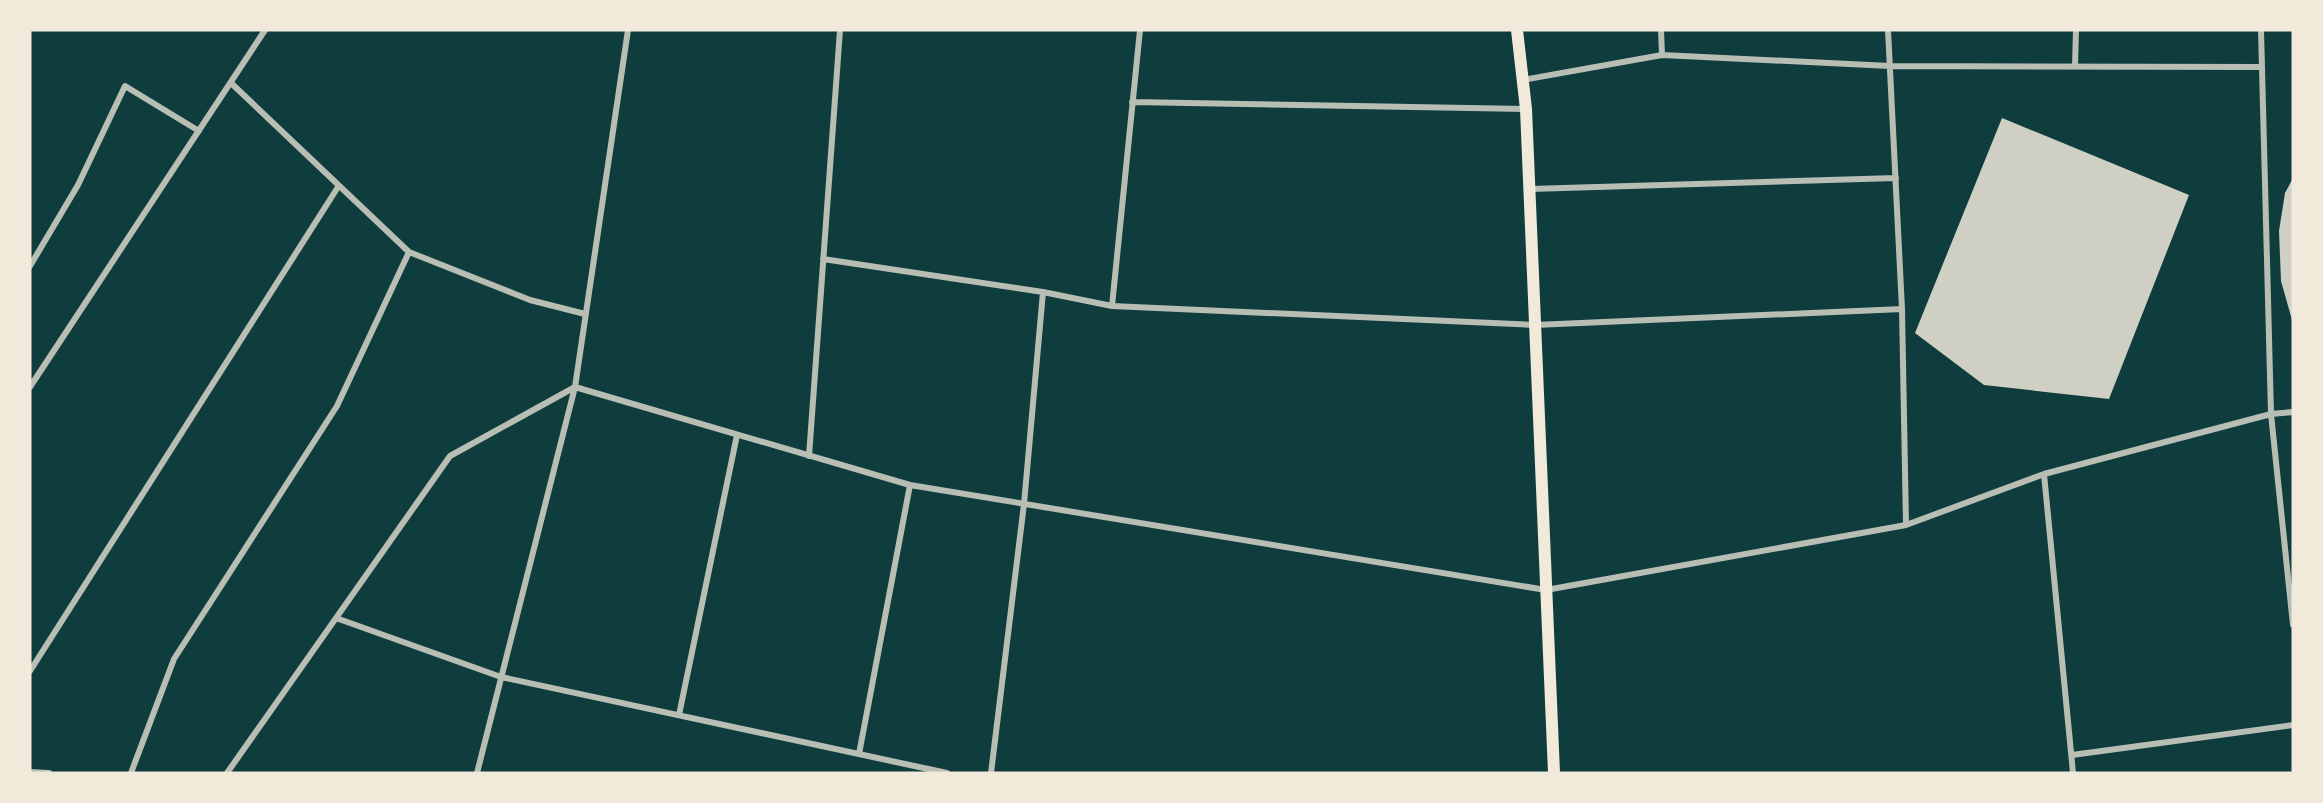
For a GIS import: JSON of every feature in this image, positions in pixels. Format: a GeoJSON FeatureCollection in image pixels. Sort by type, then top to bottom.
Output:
{"type":"FeatureCollection","features":[{"type":"Feature","properties":{"kind":"main road"},"geometry":{"type":"LineString","coordinates":[[1517,30],[1526,109],[1530,189],[1554,773]]}},
{"type":"Feature","properties":{"kind":"street"},"geometry":{"type":"LineString","coordinates":[[30,387],[265,30]]}},
{"type":"Feature","properties":{"kind":"street"},"geometry":{"type":"LineString","coordinates":[[477,773],[575,387],[628,30]]}},
{"type":"Feature","properties":{"kind":"street"},"geometry":{"type":"LineString","coordinates":[[809,456],[840,30]]}},
{"type":"Feature","properties":{"kind":"street"},"geometry":{"type":"LineString","coordinates":[[1112,306],[1140,30]]}},
{"type":"Feature","properties":{"kind":"street"},"geometry":{"type":"LineString","coordinates":[[1661,30],[1662,55]]}},
{"type":"Feature","properties":{"kind":"street"},"geometry":{"type":"LineString","coordinates":[[1888,30],[1902,309],[1906,525]]}},
{"type":"Feature","properties":{"kind":"street"},"geometry":{"type":"LineString","coordinates":[[2075,66],[2076,30]]}},
{"type":"Feature","properties":{"kind":"street"},"geometry":{"type":"LineString","coordinates":[[2261,30],[2260,67],[2271,414],[2293,625]]}},
{"type":"Feature","properties":{"kind":"street"},"geometry":{"type":"LineString","coordinates":[[1523,80],[1662,55],[1890,66],[2260,67]]}},
{"type":"Feature","properties":{"kind":"street"},"geometry":{"type":"LineString","coordinates":[[231,83],[408,252],[530,300],[585,314]]}},
{"type":"Feature","properties":{"kind":"street"},"geometry":{"type":"LineString","coordinates":[[30,266],[78,185],[125,86],[199,131]]}},
{"type":"Feature","properties":{"kind":"street"},"geometry":{"type":"LineString","coordinates":[[1132,102],[1526,109]]}},
{"type":"Feature","properties":{"kind":"street"},"geometry":{"type":"LineString","coordinates":[[1530,189],[1896,178]]}},
{"type":"Feature","properties":{"kind":"street"},"geometry":{"type":"LineString","coordinates":[[30,671],[338,187]]}},
{"type":"Feature","properties":{"kind":"street"},"geometry":{"type":"LineString","coordinates":[[131,773],[174,659],[337,406],[408,252]]}},
{"type":"Feature","properties":{"kind":"street"},"geometry":{"type":"LineString","coordinates":[[823,259],[1043,292],[1112,306],[1535,326],[1902,309]]}},
{"type":"Feature","properties":{"kind":"street"},"geometry":{"type":"LineString","coordinates":[[991,773],[1024,504],[1043,292]]}},
{"type":"Feature","properties":{"kind":"street"},"geometry":{"type":"LineString","coordinates":[[227,773],[450,456],[575,387],[910,485],[1546,590],[1906,525],[2044,474],[2271,414],[2293,412]]}},
{"type":"Feature","properties":{"kind":"street"},"geometry":{"type":"LineString","coordinates":[[679,716],[737,435]]}},
{"type":"Feature","properties":{"kind":"street"},"geometry":{"type":"LineString","coordinates":[[2044,474],[2073,773]]}},
{"type":"Feature","properties":{"kind":"street"},"geometry":{"type":"LineString","coordinates":[[859,754],[910,485]]}},
{"type":"Feature","properties":{"kind":"street"},"geometry":{"type":"LineString","coordinates":[[336,618],[501,677],[947,773]]}},
{"type":"Feature","properties":{"kind":"street"},"geometry":{"type":"LineString","coordinates":[[2072,755],[2293,725]]}},
{"type":"Feature","properties":{"kind":"street"},"geometry":{"type":"LineString","coordinates":[[30,772],[49,773]]}},
{"type":"Feature","properties":{"kind":"building"},"geometry":{"type":"Polygon","coordinates":[[[2002,118],[2189,195],[2109,399],[1984,385],[1915,333],[2002,118]]]}},
{"type":"Feature","properties":{"kind":"building"},"geometry":{"type":"Polygon","coordinates":[[[2293,178],[2292,320],[2281,281],[2279,231],[2285,193],[2293,178]]]}}]}
